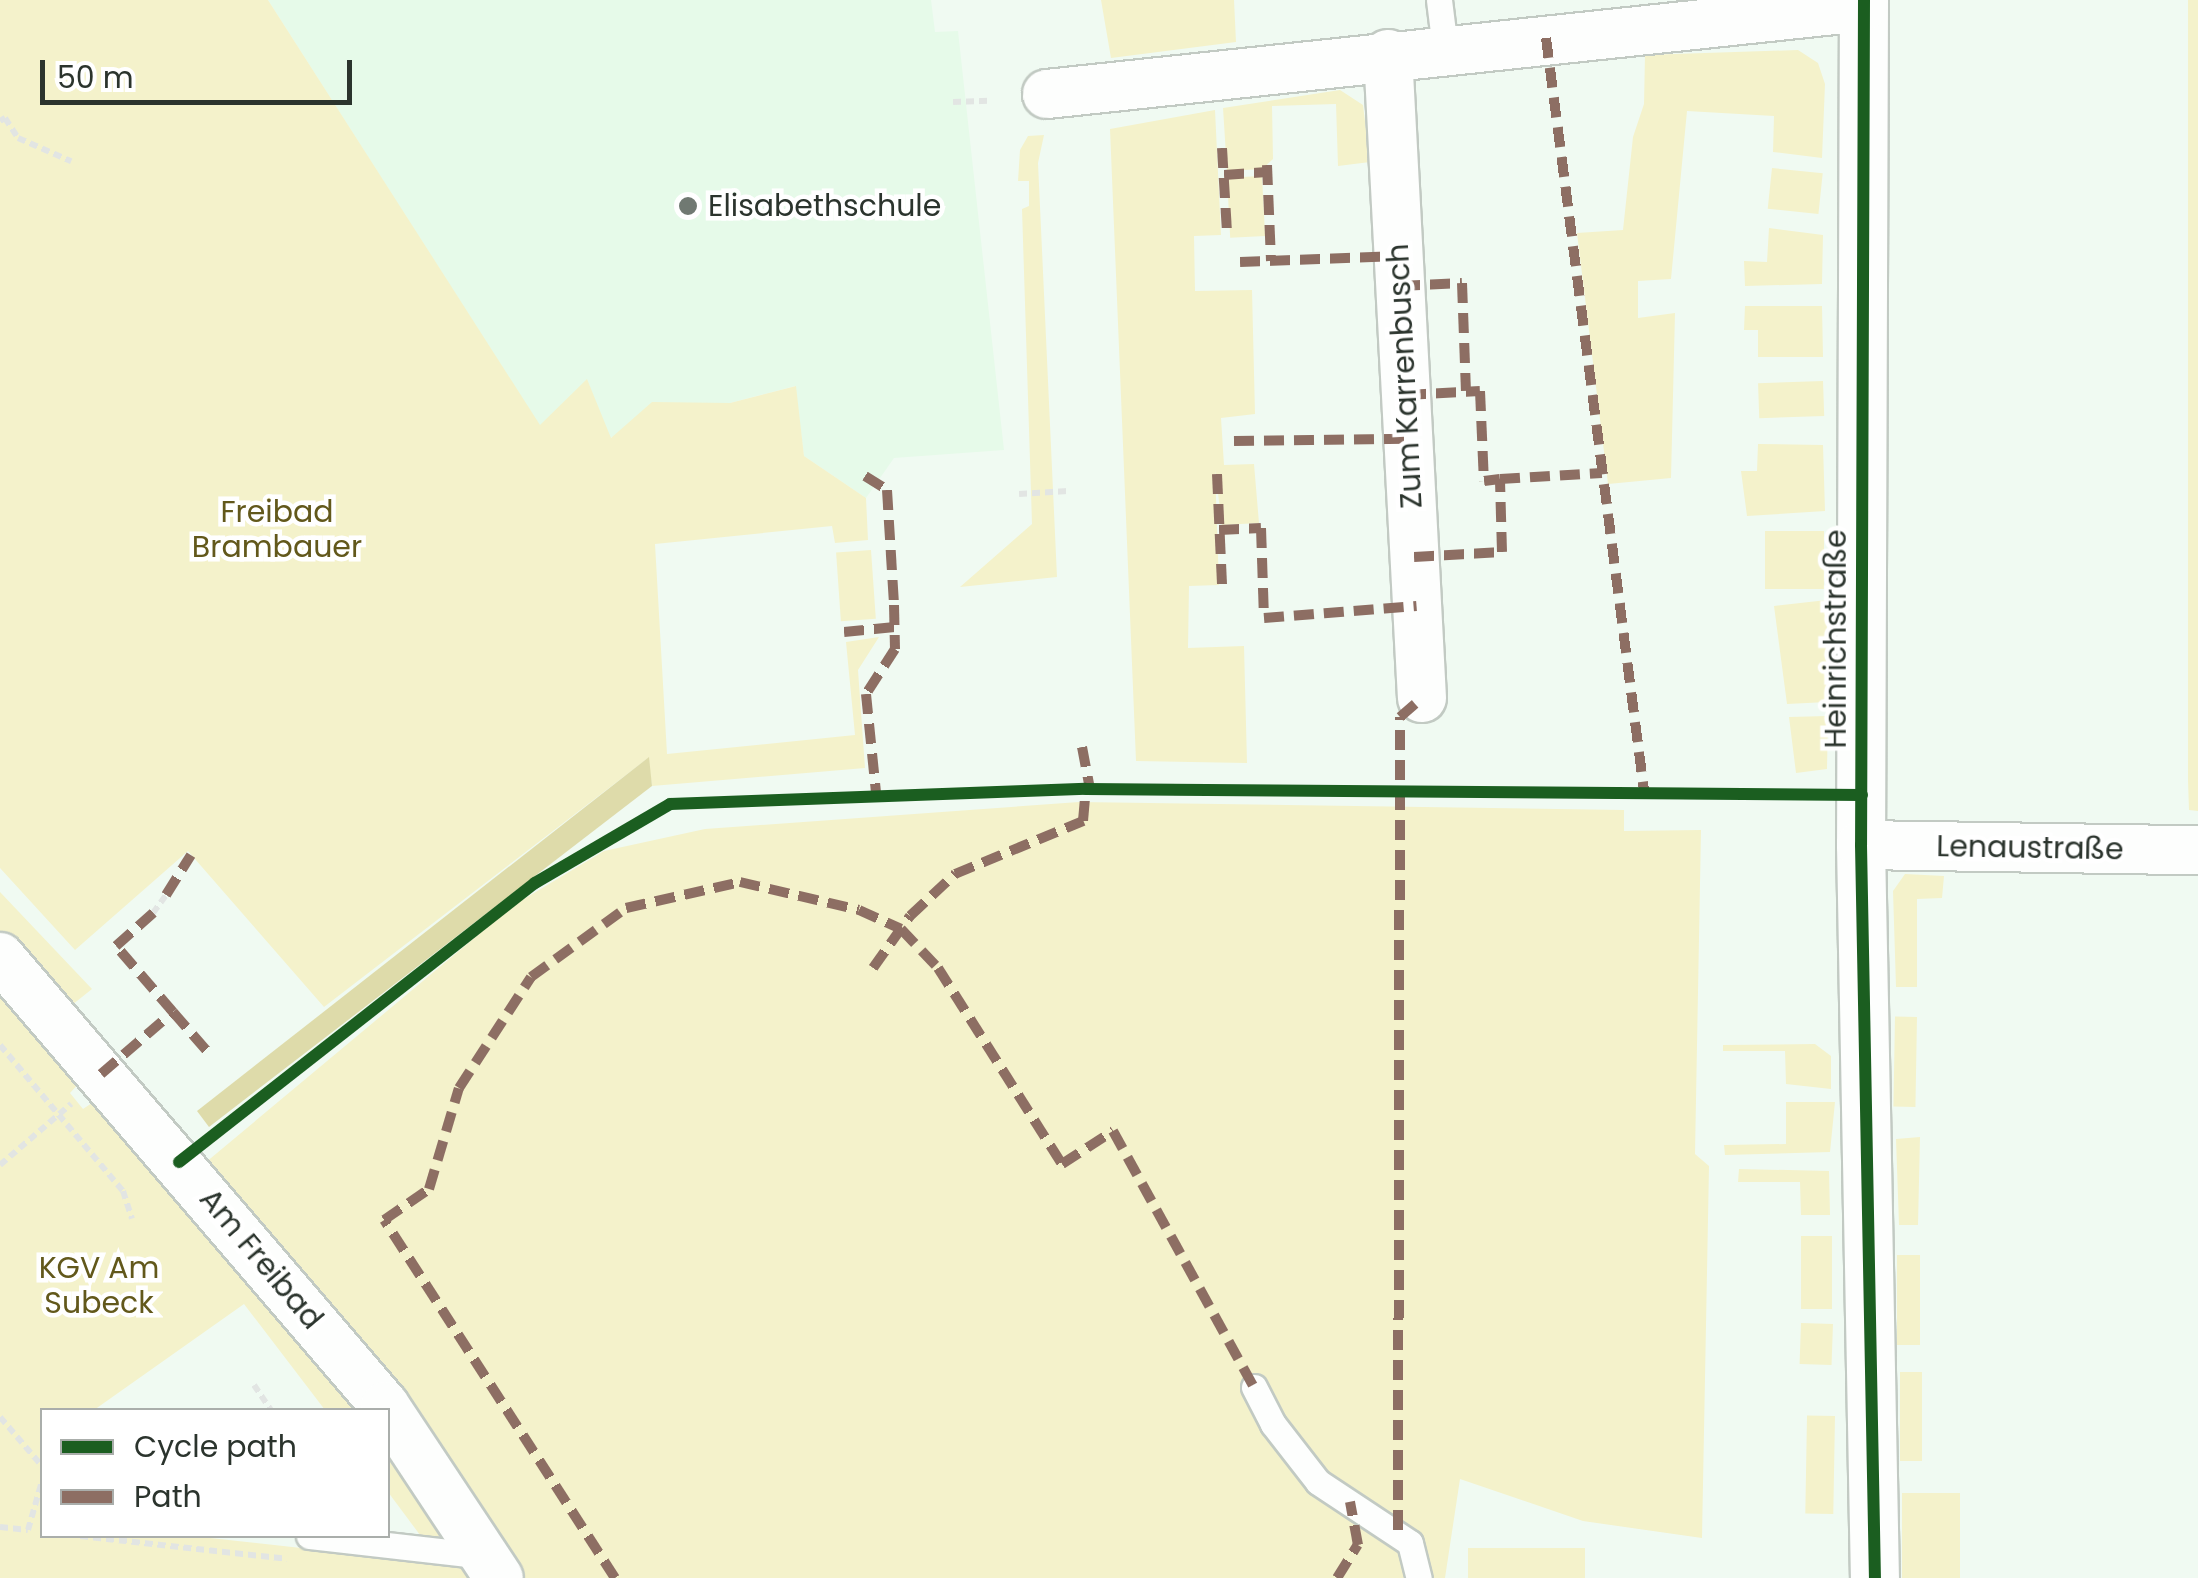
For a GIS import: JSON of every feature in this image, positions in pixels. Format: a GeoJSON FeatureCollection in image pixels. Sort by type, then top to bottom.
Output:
{"type":"FeatureCollection","features":[{"type":"Feature","properties":{"kind":"street"},"geometry":{"type":"LineString","coordinates":[[1047,94],[1863,4]]}},
{"type":"Feature","properties":{"kind":"street","name":"Heinrichstraße"},"geometry":{"type":"LineString","coordinates":[[1863,4],[1862,845],[1875,1578]]}},
{"type":"Feature","properties":{"kind":"street","name":"Zum Karrenbusch"},"geometry":{"type":"LineString","coordinates":[[1388,54],[1422,698]]}},
{"type":"Feature","properties":{"kind":"street","name":"Lenaustraße"},"geometry":{"type":"LineString","coordinates":[[1862,845],[2198,850]]}},
{"type":"Feature","properties":{"kind":"street","name":"Am Freibad"},"geometry":{"type":"LineString","coordinates":[[0,957],[385,1408]]}},
{"type":"Feature","properties":{"kind":"street","name":"Am Freibad"},"geometry":{"type":"LineString","coordinates":[[390,1415],[492,1567]]}},
{"type":"Feature","properties":{"kind":"lane"},"geometry":{"type":"LineString","coordinates":[[1439,0],[1445,48]]}},
{"type":"Feature","properties":{"kind":"lane"},"geometry":{"type":"LineString","coordinates":[[1254,1387],[1273,1424],[1318,1482],[1410,1542],[1419,1578]]}},
{"type":"Feature","properties":{"kind":"lane"},"geometry":{"type":"LineString","coordinates":[[321,1538],[492,1567]]}},
{"type":"Feature","properties":{"kind":"path"},"geometry":{"type":"LineString","coordinates":[[953,102],[990,100]]}},
{"type":"Feature","properties":{"kind":"path"},"geometry":{"type":"LineString","coordinates":[[0,121],[5,118],[18,138],[70,162]]}},
{"type":"Feature","properties":{"kind":"path"},"geometry":{"type":"LineString","coordinates":[[1018,494],[1068,490]]}},
{"type":"Feature","properties":{"kind":"path"},"geometry":{"type":"LineString","coordinates":[[154,914],[166,894]]}},
{"type":"Feature","properties":{"kind":"path"},"geometry":{"type":"LineString","coordinates":[[0,1044],[123,1192],[132,1219]]}},
{"type":"Feature","properties":{"kind":"path"},"geometry":{"type":"LineString","coordinates":[[0,1165],[101,1074]]}},
{"type":"Feature","properties":{"kind":"path"},"geometry":{"type":"LineString","coordinates":[[254,1385],[269,1408]]}},
{"type":"Feature","properties":{"kind":"path"},"geometry":{"type":"LineString","coordinates":[[0,1417],[40,1464]]}},
{"type":"Feature","properties":{"kind":"path"},"geometry":{"type":"LineString","coordinates":[[28,1530],[40,1488]]}},
{"type":"Feature","properties":{"kind":"path"},"geometry":{"type":"LineString","coordinates":[[0,1527],[40,1531]]}},
{"type":"Feature","properties":{"kind":"path"},"geometry":{"type":"LineString","coordinates":[[98,1538],[295,1560]]}},
{"type":"Feature","properties":{"kind":"shaded area","name":"Elisabethschule"},"geometry":{"type":"Polygon","coordinates":[[[268,0],[931,0],[935,32],[958,31],[1004,450],[894,458],[866,498],[804,456],[795,386],[730,403],[694,404],[610,438],[587,380],[540,426],[268,0]]]}},
{"type":"Feature","properties":{"kind":"shaded area"},"geometry":{"type":"Polygon","coordinates":[[[649,757],[652,786],[209,1127],[197,1111],[649,757]]]}},
{"type":"Feature","properties":{"kind":"green space","name":"Freibad Brambauer"},"geometry":{"type":"Polygon","coordinates":[[[0,0],[268,0],[540,425],[587,379],[611,438],[652,402],[730,403],[796,386],[804,456],[866,498],[868,540],[835,543],[832,526],[655,544],[667,754],[855,735],[846,642],[879,637],[858,670],[865,768],[652,786],[648,758],[324,1007],[188,851],[75,950],[0,868],[0,0]]]}},
{"type":"Feature","properties":{"kind":"green space"},"geometry":{"type":"Polygon","coordinates":[[[1101,0],[1234,0],[1236,42],[1111,58],[1101,0]]]}},
{"type":"Feature","properties":{"kind":"green space"},"geometry":{"type":"Polygon","coordinates":[[[2188,0],[2198,0],[2198,811],[2189,810],[2188,781],[2188,0]]]}},
{"type":"Feature","properties":{"kind":"green space"},"geometry":{"type":"Polygon","coordinates":[[[1798,50],[1818,63],[1825,84],[1822,158],[1773,152],[1774,116],[1687,111],[1671,279],[1638,281],[1638,318],[1675,313],[1671,478],[1608,484],[1577,233],[1623,230],[1633,137],[1644,104],[1645,55],[1798,50]]]}},
{"type":"Feature","properties":{"kind":"green space"},"geometry":{"type":"Polygon","coordinates":[[[1340,90],[1363,105],[1370,162],[1338,166],[1336,104],[1272,106],[1273,159],[1262,169],[1227,171],[1223,108],[1340,90]]]}},
{"type":"Feature","properties":{"kind":"green space"},"geometry":{"type":"Polygon","coordinates":[[[1215,110],[1221,235],[1194,236],[1195,291],[1252,290],[1255,414],[1221,418],[1224,465],[1254,464],[1259,523],[1222,525],[1215,470],[1219,585],[1189,586],[1188,648],[1244,646],[1247,763],[1136,761],[1110,129],[1215,110]]]}},
{"type":"Feature","properties":{"kind":"green space"},"geometry":{"type":"Polygon","coordinates":[[[1044,135],[1038,163],[1057,577],[960,587],[1032,524],[1022,209],[1029,206],[1029,181],[1018,181],[1020,150],[1028,136],[1044,135]]]}},
{"type":"Feature","properties":{"kind":"green space"},"geometry":{"type":"Polygon","coordinates":[[[1772,168],[1823,173],[1818,214],[1768,209],[1772,168]]]}},
{"type":"Feature","properties":{"kind":"green space"},"geometry":{"type":"Polygon","coordinates":[[[1262,176],[1265,236],[1230,238],[1227,178],[1262,176]]]}},
{"type":"Feature","properties":{"kind":"green space"},"geometry":{"type":"Polygon","coordinates":[[[1769,228],[1823,235],[1822,284],[1745,286],[1744,261],[1767,262],[1769,228]]]}},
{"type":"Feature","properties":{"kind":"green space"},"geometry":{"type":"Polygon","coordinates":[[[1745,306],[1822,306],[1823,357],[1758,357],[1758,330],[1744,330],[1745,306]]]}},
{"type":"Feature","properties":{"kind":"green space"},"geometry":{"type":"Polygon","coordinates":[[[1823,381],[1824,416],[1759,418],[1758,383],[1823,381]]]}},
{"type":"Feature","properties":{"kind":"green space"},"geometry":{"type":"Polygon","coordinates":[[[1758,444],[1823,445],[1825,511],[1747,516],[1741,471],[1757,471],[1758,444]]]}},
{"type":"Feature","properties":{"kind":"green space"},"geometry":{"type":"Polygon","coordinates":[[[1765,531],[1824,531],[1824,589],[1765,589],[1765,531]]]}},
{"type":"Feature","properties":{"kind":"green space"},"geometry":{"type":"Polygon","coordinates":[[[871,550],[876,619],[841,621],[836,552],[871,550]]]}},
{"type":"Feature","properties":{"kind":"green space"},"geometry":{"type":"Polygon","coordinates":[[[1827,600],[1827,702],[1787,704],[1774,606],[1827,600]]]}},
{"type":"Feature","properties":{"kind":"green space"},"geometry":{"type":"Polygon","coordinates":[[[1828,716],[1827,769],[1796,773],[1789,717],[1828,716]]]}},
{"type":"Feature","properties":{"kind":"green space"},"geometry":{"type":"Polygon","coordinates":[[[1079,802],[1624,810],[1624,831],[1701,830],[1695,1154],[1709,1166],[1702,1538],[1583,1521],[1460,1479],[1445,1578],[523,1578],[461,1482],[199,1168],[514,905],[604,851],[705,829],[1079,802]]]}},
{"type":"Feature","properties":{"kind":"green space"},"geometry":{"type":"Polygon","coordinates":[[[1905,874],[1944,876],[1942,898],[1917,899],[1917,987],[1896,987],[1893,891],[1905,874]]]}},
{"type":"Feature","properties":{"kind":"green space"},"geometry":{"type":"Polygon","coordinates":[[[0,892],[92,989],[62,1013],[0,942],[0,892]]]}},
{"type":"Feature","properties":{"kind":"green space","name":"KGV Am Subeck"},"geometry":{"type":"Polygon","coordinates":[[[0,987],[82,1080],[70,1093],[83,1109],[101,1097],[366,1408],[323,1408],[244,1304],[97,1408],[40,1408],[40,1538],[210,1538],[454,1565],[485,1578],[0,1578],[0,987]]]}},
{"type":"Feature","properties":{"kind":"green space"},"geometry":{"type":"Polygon","coordinates":[[[1895,1017],[1917,1017],[1915,1107],[1893,1107],[1895,1017]]]}},
{"type":"Feature","properties":{"kind":"green space"},"geometry":{"type":"Polygon","coordinates":[[[1815,1044],[1831,1056],[1831,1089],[1786,1084],[1785,1051],[1723,1051],[1723,1045],[1815,1044]]]}},
{"type":"Feature","properties":{"kind":"green space"},"geometry":{"type":"Polygon","coordinates":[[[1786,1102],[1835,1102],[1830,1152],[1725,1155],[1724,1145],[1786,1144],[1786,1102]]]}},
{"type":"Feature","properties":{"kind":"green space"},"geometry":{"type":"Polygon","coordinates":[[[1920,1137],[1918,1225],[1899,1225],[1896,1139],[1920,1137]]]}},
{"type":"Feature","properties":{"kind":"green space"},"geometry":{"type":"Polygon","coordinates":[[[1739,1169],[1829,1171],[1830,1215],[1801,1215],[1800,1182],[1738,1182],[1739,1169]]]}},
{"type":"Feature","properties":{"kind":"green space"},"geometry":{"type":"Polygon","coordinates":[[[1801,1236],[1832,1236],[1832,1309],[1801,1309],[1801,1236]]]}},
{"type":"Feature","properties":{"kind":"green space"},"geometry":{"type":"Polygon","coordinates":[[[1897,1255],[1920,1255],[1920,1345],[1897,1345],[1897,1255]]]}},
{"type":"Feature","properties":{"kind":"green space"},"geometry":{"type":"Polygon","coordinates":[[[1801,1323],[1833,1324],[1832,1365],[1800,1364],[1801,1323]]]}},
{"type":"Feature","properties":{"kind":"green space"},"geometry":{"type":"Polygon","coordinates":[[[1900,1372],[1922,1372],[1922,1461],[1900,1461],[1900,1372]]]}},
{"type":"Feature","properties":{"kind":"green space"},"geometry":{"type":"Polygon","coordinates":[[[1807,1416],[1835,1416],[1833,1514],[1805,1513],[1807,1416]]]}},
{"type":"Feature","properties":{"kind":"green space"},"geometry":{"type":"Polygon","coordinates":[[[390,1436],[453,1541],[423,1539],[390,1495],[390,1436]]]}},
{"type":"Feature","properties":{"kind":"green space"},"geometry":{"type":"Polygon","coordinates":[[[1902,1493],[1960,1493],[1960,1578],[1902,1578],[1902,1493]]]}},
{"type":"Feature","properties":{"kind":"green space"},"geometry":{"type":"Polygon","coordinates":[[[1468,1548],[1585,1548],[1585,1578],[1468,1578],[1468,1548]]]}},
{"type":"Feature","properties":{"kind":"marked path"},"geometry":{"type":"LineString","coordinates":[[1546,38],[1644,790]]}},
{"type":"Feature","properties":{"kind":"marked path"},"geometry":{"type":"LineString","coordinates":[[1222,148],[1227,232]]}},
{"type":"Feature","properties":{"kind":"marked path"},"geometry":{"type":"LineString","coordinates":[[1267,165],[1271,261]]}},
{"type":"Feature","properties":{"kind":"marked path"},"geometry":{"type":"LineString","coordinates":[[1224,175],[1267,172]]}},
{"type":"Feature","properties":{"kind":"marked path"},"geometry":{"type":"LineString","coordinates":[[1240,262],[1399,256]]}},
{"type":"Feature","properties":{"kind":"marked path"},"geometry":{"type":"LineString","coordinates":[[1400,286],[1462,283],[1466,391]]}},
{"type":"Feature","properties":{"kind":"marked path"},"geometry":{"type":"LineString","coordinates":[[1406,395],[1480,391],[1484,481],[1500,479]]}},
{"type":"Feature","properties":{"kind":"marked path"},"geometry":{"type":"LineString","coordinates":[[1234,441],[1408,439]]}},
{"type":"Feature","properties":{"kind":"marked path"},"geometry":{"type":"LineString","coordinates":[[1414,557],[1502,552],[1500,479],[1602,473]]}},
{"type":"Feature","properties":{"kind":"marked path"},"geometry":{"type":"LineString","coordinates":[[1217,474],[1222,586]]}},
{"type":"Feature","properties":{"kind":"marked path"},"geometry":{"type":"LineString","coordinates":[[865,476],[887,490],[894,605],[895,649],[866,694],[876,792]]}},
{"type":"Feature","properties":{"kind":"marked path"},"geometry":{"type":"LineString","coordinates":[[1219,530],[1261,528],[1264,618],[1417,606]]}},
{"type":"Feature","properties":{"kind":"marked path"},"geometry":{"type":"LineString","coordinates":[[844,632],[895,627]]}},
{"type":"Feature","properties":{"kind":"marked path"},"geometry":{"type":"LineString","coordinates":[[1398,1530],[1400,717],[1422,698]]}},
{"type":"Feature","properties":{"kind":"marked path"},"geometry":{"type":"LineString","coordinates":[[1082,747],[1090,789]]}},
{"type":"Feature","properties":{"kind":"marked path"},"geometry":{"type":"LineString","coordinates":[[873,968],[910,916],[955,874],[1083,821],[1086,789]]}},
{"type":"Feature","properties":{"kind":"marked path"},"geometry":{"type":"LineString","coordinates":[[166,895],[191,855]]}},
{"type":"Feature","properties":{"kind":"marked path"},"geometry":{"type":"LineString","coordinates":[[615,1578],[384,1220],[429,1189],[459,1088],[531,977],[626,908],[740,882],[859,910],[901,929],[938,968],[1062,1164],[1113,1131],[1254,1387]]}},
{"type":"Feature","properties":{"kind":"marked path"},"geometry":{"type":"LineString","coordinates":[[101,1074],[173,1012],[116,946],[153,913]]}},
{"type":"Feature","properties":{"kind":"marked path"},"geometry":{"type":"LineString","coordinates":[[173,1012],[207,1051]]}},
{"type":"Feature","properties":{"kind":"marked path"},"geometry":{"type":"LineString","coordinates":[[1337,1578],[1358,1545],[1350,1502]]}},
{"type":"Feature","properties":{"kind":"cycle path"},"geometry":{"type":"LineString","coordinates":[[1864,0],[1861,845],[1875,1578]]}},
{"type":"Feature","properties":{"kind":"cycle path"},"geometry":{"type":"LineString","coordinates":[[179,1162],[535,883],[670,804],[1086,789],[1862,795]]}},
{"type":"Feature","properties":{"kind":"place","name":"Elisabethschule"},"geometry":{"type":"Point","coordinates":[688,206]}}]}
